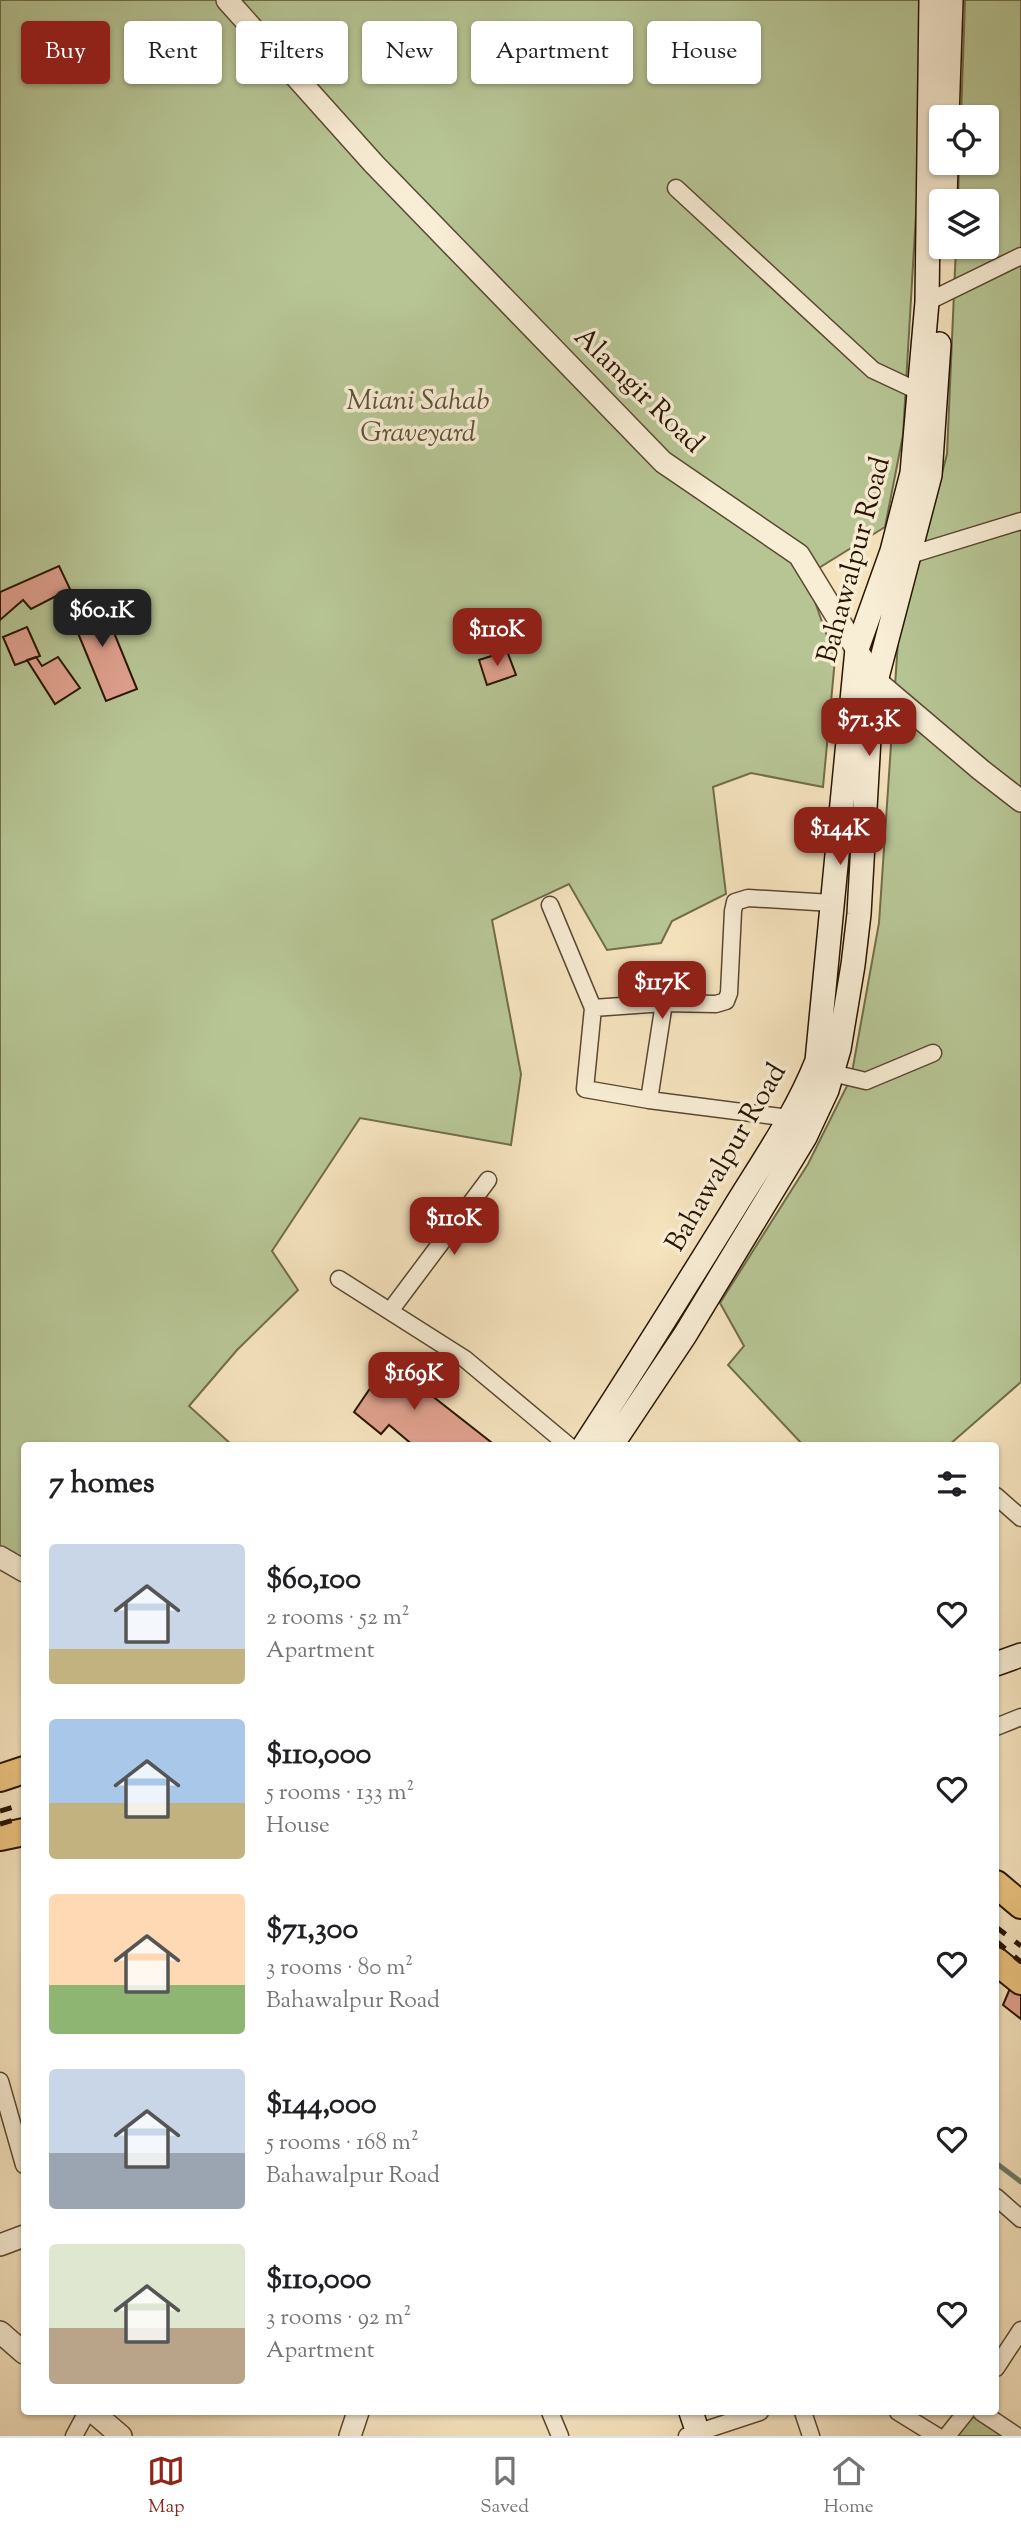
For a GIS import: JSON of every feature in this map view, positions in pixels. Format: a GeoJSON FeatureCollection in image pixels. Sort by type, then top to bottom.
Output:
{"type":"FeatureCollection","features":[{"type":"Feature","properties":{"kind":"main road","name":"Bahawalpur Road"},"geometry":{"type":"LineString","coordinates":[[614,1442],[685,1335],[805,1137],[827,1090],[839,1049],[859,914],[869,738],[876,681],[930,475],[935,298],[932,0]]}},
{"type":"Feature","properties":{"kind":"main road"},"geometry":{"type":"LineString","coordinates":[[947,105],[951,0]]}},
{"type":"Feature","properties":{"kind":"main road","name":"Bahawalpur Road"},"geometry":{"type":"LineString","coordinates":[[587,1442],[789,1118],[804,1093],[817,1061],[857,649],[892,551],[912,474],[919,392],[942,259]]}},
{"type":"Feature","properties":{"kind":"main road"},"geometry":{"type":"LineString","coordinates":[[999,1663],[1021,1655]]}},
{"type":"Feature","properties":{"kind":"main road"},"geometry":{"type":"LineString","coordinates":[[0,1778],[21,1771]]}},
{"type":"Feature","properties":{"kind":"main road"},"geometry":{"type":"LineString","coordinates":[[0,1837],[21,1833]]}},
{"type":"Feature","properties":{"kind":"main road"},"geometry":{"type":"LineString","coordinates":[[999,1887],[1021,1905]]}},
{"type":"Feature","properties":{"kind":"main road"},"geometry":{"type":"LineString","coordinates":[[999,1963],[1021,1981]]}},
{"type":"Feature","properties":{"kind":"street","name":"Alamgir Road"},"geometry":{"type":"LineString","coordinates":[[227,0],[374,164],[663,462],[799,555],[876,681],[1021,801]]}},
{"type":"Feature","properties":{"kind":"street"},"geometry":{"type":"LineString","coordinates":[[676,188],[873,370],[919,392]]}},
{"type":"Feature","properties":{"kind":"street"},"geometry":{"type":"LineString","coordinates":[[935,298],[1021,256]]}},
{"type":"Feature","properties":{"kind":"street"},"geometry":{"type":"LineString","coordinates":[[910,555],[1021,521]]}},
{"type":"Feature","properties":{"kind":"street"},"geometry":{"type":"LineString","coordinates":[[593,1008],[664,1003],[716,1004],[726,1001],[729,993],[733,911],[736,902],[748,898],[832,903]]}},
{"type":"Feature","properties":{"kind":"street"},"geometry":{"type":"LineString","coordinates":[[550,905],[593,1008],[585,1089],[789,1118]]}},
{"type":"Feature","properties":{"kind":"street"},"geometry":{"type":"LineString","coordinates":[[649,1100],[664,1003]]}},
{"type":"Feature","properties":{"kind":"street"},"geometry":{"type":"LineString","coordinates":[[832,1073],[866,1081],[933,1053]]}},
{"type":"Feature","properties":{"kind":"street"},"geometry":{"type":"LineString","coordinates":[[390,1311],[488,1181]]}},
{"type":"Feature","properties":{"kind":"street"},"geometry":{"type":"LineString","coordinates":[[340,1279],[465,1359],[564,1442]]}},
{"type":"Feature","properties":{"kind":"street"},"geometry":{"type":"LineString","coordinates":[[999,1499],[1021,1518]]}},
{"type":"Feature","properties":{"kind":"street"},"geometry":{"type":"LineString","coordinates":[[0,1557],[21,1569]]}},
{"type":"Feature","properties":{"kind":"street"},"geometry":{"type":"LineString","coordinates":[[999,1726],[1021,1717]]}},
{"type":"Feature","properties":{"kind":"street"},"geometry":{"type":"LineString","coordinates":[[0,2081],[21,2154]]}},
{"type":"Feature","properties":{"kind":"street"},"geometry":{"type":"LineString","coordinates":[[999,2200],[1021,2219]]}},
{"type":"Feature","properties":{"kind":"street"},"geometry":{"type":"LineString","coordinates":[[0,2245],[21,2237]]}},
{"type":"Feature","properties":{"kind":"street"},"geometry":{"type":"LineString","coordinates":[[999,2363],[1021,2330]]}},
{"type":"Feature","properties":{"kind":"street"},"geometry":{"type":"LineString","coordinates":[[0,2332],[21,2350]]}},
{"type":"Feature","properties":{"kind":"street"},"geometry":{"type":"LineString","coordinates":[[74,2436],[85,2415]]}},
{"type":"Feature","properties":{"kind":"street"},"geometry":{"type":"LineString","coordinates":[[96,2415],[121,2436]]}},
{"type":"Feature","properties":{"kind":"street"},"geometry":{"type":"LineString","coordinates":[[349,2436],[357,2415]]}},
{"type":"Feature","properties":{"kind":"street"},"geometry":{"type":"LineString","coordinates":[[551,2415],[560,2436]]}},
{"type":"Feature","properties":{"kind":"street"},"geometry":{"type":"LineString","coordinates":[[694,2429],[748,2415]]}},
{"type":"Feature","properties":{"kind":"street"},"geometry":{"type":"LineString","coordinates":[[804,2415],[811,2436]]}},
{"type":"Feature","properties":{"kind":"street"},"geometry":{"type":"LineString","coordinates":[[903,2415],[937,2436]]}},
{"type":"Feature","properties":{"kind":"street"},"geometry":{"type":"LineString","coordinates":[[947,2436],[964,2415]]}},
{"type":"Feature","properties":{"kind":"street"},"geometry":{"type":"LineString","coordinates":[[986,2415],[1017,2436]]}},
{"type":"Feature","properties":{"kind":"green space","name":"Miani Sahab Graveyard"},"geometry":{"type":"Polygon","coordinates":[[[0,0],[921,0],[920,146],[903,435],[885,527],[806,576],[835,659],[823,787],[751,773],[713,787],[726,894],[672,921],[661,943],[607,950],[569,884],[492,920],[521,1074],[511,1145],[360,1118],[272,1251],[298,1290],[237,1350],[189,1406],[229,1442],[21,1442],[21,1569],[0,1557],[0,0]]]}},
{"type":"Feature","properties":{"kind":"green space"},"geometry":{"type":"Polygon","coordinates":[[[965,0],[1021,0],[1021,1382],[952,1442],[800,1442],[728,1365],[744,1346],[720,1303],[808,1164],[851,1078],[879,923],[898,641],[947,454],[955,259],[999,259],[999,189],[958,189],[959,175],[999,175],[999,105],[961,105],[965,0]]]}},
{"type":"Feature","properties":{"kind":"green space"},"geometry":{"type":"Polygon","coordinates":[[[968,2415],[976,2415],[1008,2436],[940,2436],[968,2415]]]}},
{"type":"Feature","properties":{"kind":"building"},"geometry":{"type":"Polygon","coordinates":[[[59,566],[70,589],[31,609],[23,600],[0,620],[0,592],[59,566]]]}},
{"type":"Feature","properties":{"kind":"building"},"geometry":{"type":"Polygon","coordinates":[[[99,596],[137,689],[106,701],[68,609],[99,596]]]}},
{"type":"Feature","properties":{"kind":"building"},"geometry":{"type":"Polygon","coordinates":[[[27,627],[40,656],[15,665],[3,637],[27,627]]]}},
{"type":"Feature","properties":{"kind":"building"},"geometry":{"type":"Polygon","coordinates":[[[507,651],[516,675],[487,685],[479,660],[507,651]]]}},
{"type":"Feature","properties":{"kind":"building"},"geometry":{"type":"Polygon","coordinates":[[[36,657],[42,666],[58,657],[80,688],[55,704],[27,660],[36,657]]]}},
{"type":"Feature","properties":{"kind":"building"},"geometry":{"type":"Polygon","coordinates":[[[392,1356],[407,1367],[403,1373],[491,1442],[409,1442],[389,1425],[381,1434],[354,1412],[392,1356]]]}},
{"type":"Feature","properties":{"kind":"building"},"geometry":{"type":"Polygon","coordinates":[[[1021,1971],[1021,2019],[1003,2005],[1021,1971]]]}},
{"type":"Feature","properties":{"kind":"waterway"},"geometry":{"type":"LineString","coordinates":[[999,2165],[1021,2182]]}},
{"type":"Feature","properties":{"kind":"railway"},"geometry":{"type":"LineString","coordinates":[[0,1811],[21,1805]]}},
{"type":"Feature","properties":{"kind":"railway"},"geometry":{"type":"LineString","coordinates":[[0,1824],[21,1818]]}},
{"type":"Feature","properties":{"kind":"railway"},"geometry":{"type":"LineString","coordinates":[[999,1929],[1021,1946]]}},
{"type":"Feature","properties":{"kind":"railway"},"geometry":{"type":"LineString","coordinates":[[999,1944],[1021,1962]]}}]}
